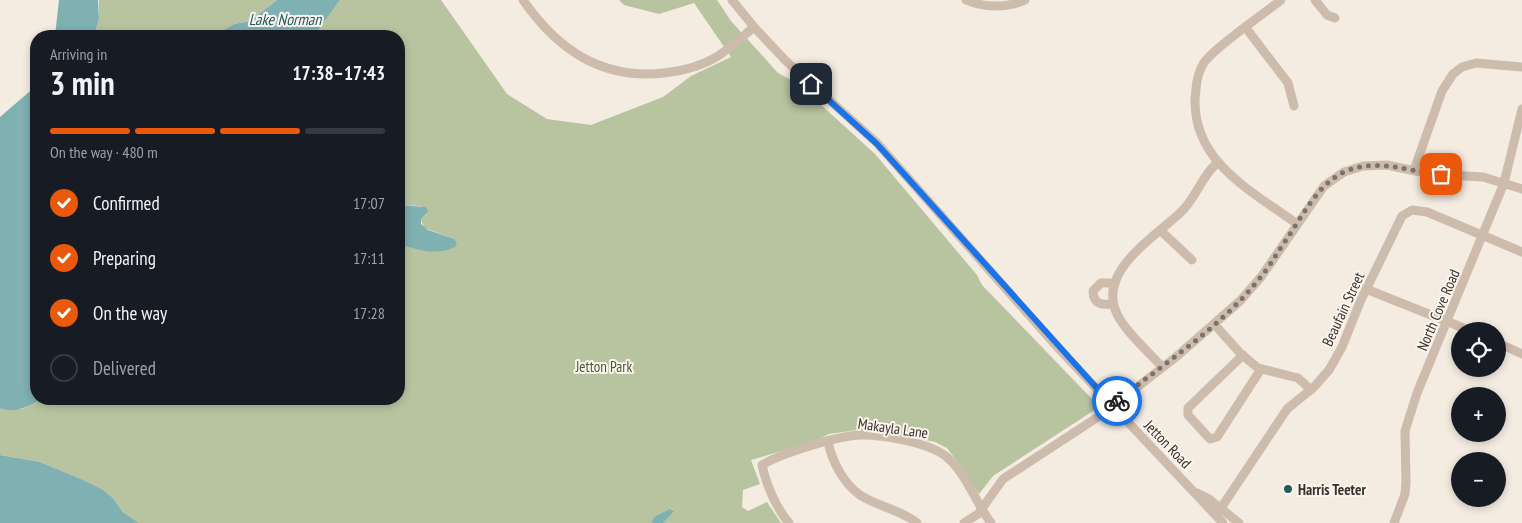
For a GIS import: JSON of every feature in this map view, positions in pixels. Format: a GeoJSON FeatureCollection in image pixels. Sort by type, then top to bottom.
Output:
{"type":"FeatureCollection","features":[{"type":"Feature","properties":{"kind":"street"},"geometry":{"type":"LineString","coordinates":[[523,0],[547,31],[569,50],[600,66],[621,72],[659,74],[692,67],[717,56],[754,27]]}},
{"type":"Feature","properties":{"kind":"street","name":"Jetton Road"},"geometry":{"type":"LineString","coordinates":[[732,0],[785,60],[877,144],[1112,405],[1195,492],[1204,505],[1223,523]]}},
{"type":"Feature","properties":{"kind":"street"},"geometry":{"type":"LineString","coordinates":[[966,0],[988,6],[1012,4],[1025,0]]}},
{"type":"Feature","properties":{"kind":"street"},"geometry":{"type":"LineString","coordinates":[[1281,0],[1206,60],[1197,81],[1195,108],[1197,125],[1204,144],[1217,163],[1297,224]]}},
{"type":"Feature","properties":{"kind":"street"},"geometry":{"type":"LineString","coordinates":[[1315,0],[1327,15],[1335,18]]}},
{"type":"Feature","properties":{"kind":"street"},"geometry":{"type":"LineString","coordinates":[[1246,28],[1288,83],[1294,106]]}},
{"type":"Feature","properties":{"kind":"street"},"geometry":{"type":"LineString","coordinates":[[1414,170],[1442,91],[1453,74],[1462,67],[1476,63],[1522,67]]}},
{"type":"Feature","properties":{"kind":"street","name":"North Cove Road"},"geometry":{"type":"LineString","coordinates":[[1394,523],[1405,494],[1405,431],[1417,393],[1504,183],[1522,109]]}},
{"type":"Feature","properties":{"kind":"street"},"geometry":{"type":"LineString","coordinates":[[1162,367],[1122,322],[1113,304],[1115,283],[1120,270],[1129,260],[1184,210],[1205,175],[1217,163]]}},
{"type":"Feature","properties":{"kind":"street"},"geometry":{"type":"LineString","coordinates":[[964,523],[978,514],[1003,479],[1064,440],[1112,405],[1214,324],[1261,277],[1324,186],[1344,172],[1370,165],[1387,165],[1430,174],[1483,178],[1522,189]]}},
{"type":"Feature","properties":{"kind":"street","name":"Beaufain Street"},"geometry":{"type":"LineString","coordinates":[[1221,508],[1279,421],[1329,370],[1342,347],[1366,289],[1397,224],[1406,213],[1412,210],[1427,212],[1482,237],[1522,252]]}},
{"type":"Feature","properties":{"kind":"street"},"geometry":{"type":"LineString","coordinates":[[1162,231],[1192,260]]}},
{"type":"Feature","properties":{"kind":"street"},"geometry":{"type":"LineString","coordinates":[[1113,304],[1102,305],[1097,302],[1094,300],[1093,291],[1101,283],[1115,283]]}},
{"type":"Feature","properties":{"kind":"street"},"geometry":{"type":"LineString","coordinates":[[1366,289],[1451,322]]}},
{"type":"Feature","properties":{"kind":"street"},"geometry":{"type":"LineString","coordinates":[[1214,324],[1243,355],[1261,369],[1298,378],[1311,390]]}},
{"type":"Feature","properties":{"kind":"street"},"geometry":{"type":"LineString","coordinates":[[1506,347],[1522,354]]}},
{"type":"Feature","properties":{"kind":"street"},"geometry":{"type":"LineString","coordinates":[[1243,355],[1188,408],[1188,415],[1210,439],[1217,437],[1261,369]]}},
{"type":"Feature","properties":{"kind":"street","name":"Makayla Lane"},"geometry":{"type":"LineString","coordinates":[[789,523],[783,516],[762,465],[851,435],[923,444],[936,449],[958,469],[991,523]]}},
{"type":"Feature","properties":{"kind":"street"},"geometry":{"type":"LineString","coordinates":[[828,442],[838,468],[860,495],[899,511],[916,523]]}},
{"type":"Feature","properties":{"kind":"street","name":"Jetton Road"},"geometry":{"type":"LineString","coordinates":[[1195,492],[1221,508],[1239,523]]}},
{"type":"Feature","properties":{"kind":"green space"},"geometry":{"type":"Polygon","coordinates":[[[99,0],[277,0],[250,21],[234,24],[224,30],[96,30],[99,19],[99,0]]]}},
{"type":"Feature","properties":{"kind":"green space","name":"Jetton Park"},"geometry":{"type":"Polygon","coordinates":[[[340,0],[441,0],[507,94],[547,119],[591,125],[663,97],[691,76],[731,57],[694,3],[659,14],[624,5],[619,0],[717,0],[731,21],[778,73],[797,83],[875,154],[977,275],[982,285],[1092,399],[1095,406],[1093,411],[993,476],[979,494],[947,448],[935,442],[911,437],[857,430],[829,434],[813,442],[751,460],[760,484],[743,490],[742,507],[748,511],[767,502],[781,523],[663,523],[673,509],[654,517],[651,523],[139,523],[123,512],[113,498],[102,489],[40,462],[0,455],[0,408],[22,409],[30,405],[405,405],[405,246],[415,249],[435,250],[457,244],[455,239],[424,228],[421,219],[427,214],[421,206],[405,205],[405,30],[318,30],[340,0]]]}},
{"type":"Feature","properties":{"kind":"water"},"geometry":{"type":"Polygon","coordinates":[[[59,0],[98,0],[99,19],[96,30],[56,30],[59,0]]]}},
{"type":"Feature","properties":{"kind":"water","name":"Lake Norman"},"geometry":{"type":"Polygon","coordinates":[[[277,0],[340,0],[318,30],[224,30],[234,24],[250,21],[277,0]]]}},
{"type":"Feature","properties":{"kind":"water"},"geometry":{"type":"Polygon","coordinates":[[[30,91],[30,405],[16,410],[0,408],[0,117],[30,91]]]}},
{"type":"Feature","properties":{"kind":"water"},"geometry":{"type":"Polygon","coordinates":[[[405,205],[426,207],[428,212],[421,219],[421,224],[428,230],[455,239],[457,244],[448,250],[434,252],[405,246],[405,205]]]}},
{"type":"Feature","properties":{"kind":"water"},"geometry":{"type":"Polygon","coordinates":[[[0,455],[40,462],[102,489],[113,498],[123,512],[139,523],[0,523],[0,455]]]}},
{"type":"Feature","properties":{"kind":"water"},"geometry":{"type":"Polygon","coordinates":[[[670,509],[674,511],[663,523],[651,523],[654,517],[670,509]]]}},
{"type":"Feature","properties":{"kind":"way so far"},"geometry":{"type":"LineString","coordinates":[[1117,401],[1176,357],[1240,301],[1261,277],[1324,186],[1344,172],[1370,165],[1380,164],[1430,174],[1441,174]]}},
{"type":"Feature","properties":{"kind":"place","name":"Harris Teeter"},"geometry":{"type":"Point","coordinates":[1288,489]}},
{"type":"Feature","properties":{"kind":"route"},"geometry":{"type":"LineString","coordinates":[[811,84],[877,144],[1060,350],[1112,405],[1117,401]]}}]}
